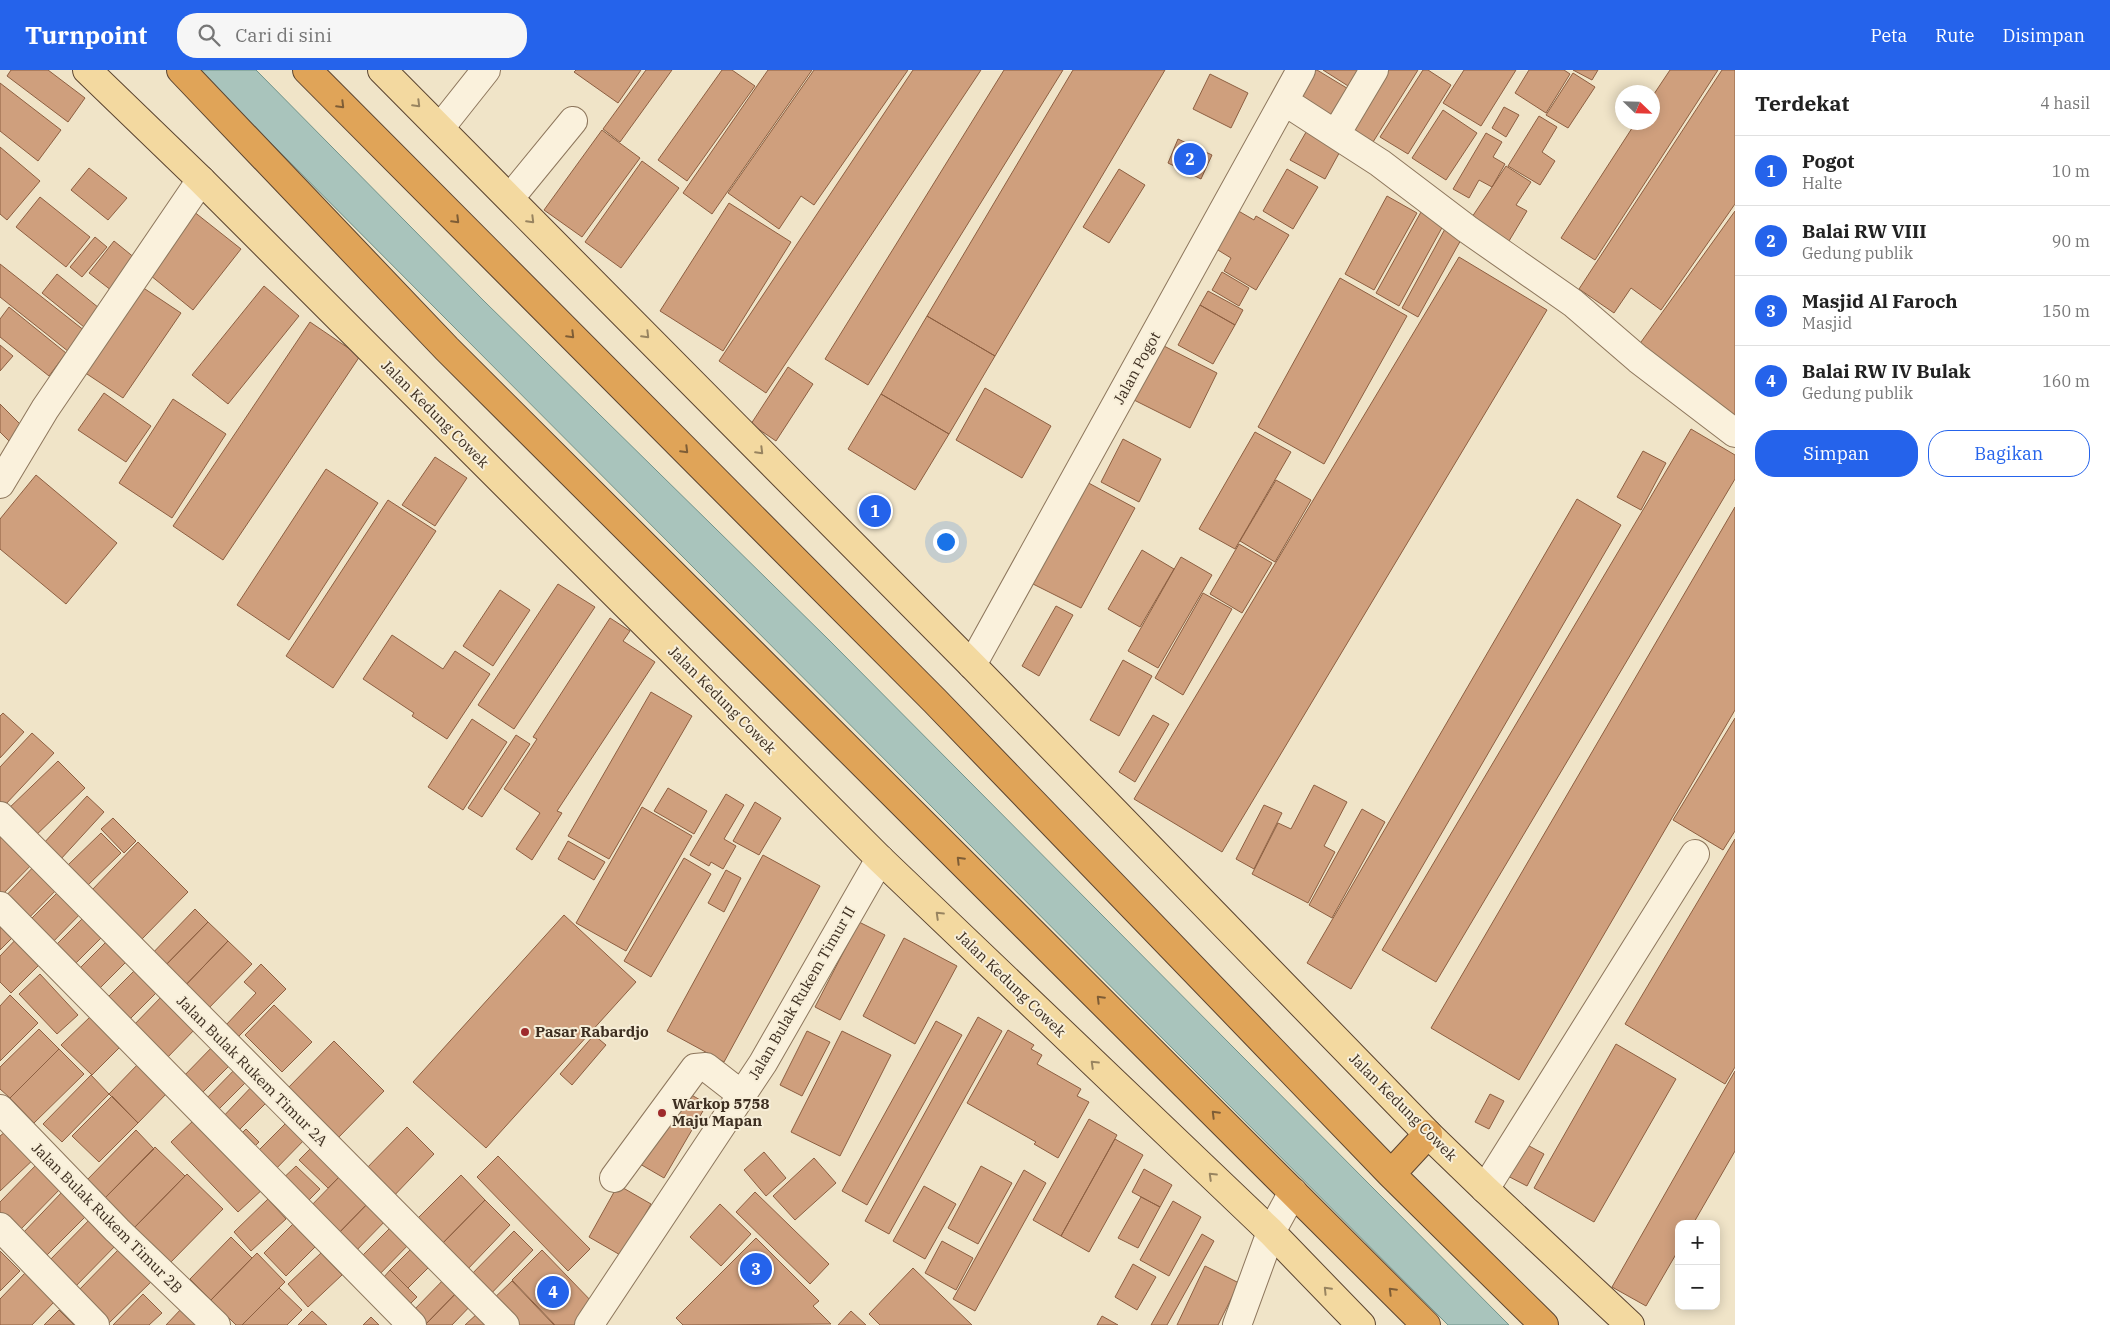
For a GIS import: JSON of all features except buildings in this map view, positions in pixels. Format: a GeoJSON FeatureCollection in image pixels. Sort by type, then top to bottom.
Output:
{"type":"FeatureCollection","features":[{"type":"Feature","properties":{"kind":"highway"},"geometry":{"type":"LineString","coordinates":[[181,70],[447,349],[1426,1325]]}},
{"type":"Feature","properties":{"kind":"highway"},"geometry":{"type":"LineString","coordinates":[[307,70],[935,701],[1391,1174],[1544,1325]]}},
{"type":"Feature","properties":{"kind":"highway"},"geometry":{"type":"LineString","coordinates":[[1391,1174],[1428,1134]]}},
{"type":"Feature","properties":{"kind":"main road","name":"Jalan Kedung Cowek"},"geometry":{"type":"LineString","coordinates":[[87,70],[201,180],[880,859],[1271,1232],[1348,1320]]}},
{"type":"Feature","properties":{"kind":"main road","name":"Jalan Kedung Cowek"},"geometry":{"type":"LineString","coordinates":[[382,70],[972,665],[1428,1134],[1630,1325]]}},
{"type":"Feature","properties":{"kind":"street"},"geometry":{"type":"LineString","coordinates":[[440,128],[486,70]]}},
{"type":"Feature","properties":{"kind":"street","name":"Jalan Pogot"},"geometry":{"type":"LineString","coordinates":[[972,665],[1302,70]]}},
{"type":"Feature","properties":{"kind":"street"},"geometry":{"type":"LineString","coordinates":[[1336,134],[1374,70]]}},
{"type":"Feature","properties":{"kind":"street"},"geometry":{"type":"LineString","coordinates":[[1284,101],[1380,163],[1467,229],[1573,302],[1638,358],[1735,433]]}},
{"type":"Feature","properties":{"kind":"street"},"geometry":{"type":"LineString","coordinates":[[510,198],[573,121]]}},
{"type":"Feature","properties":{"kind":"street"},"geometry":{"type":"LineString","coordinates":[[0,484],[45,409],[201,180]]}},
{"type":"Feature","properties":{"kind":"street","name":"Jalan Bulak Rukem Timur 2A"},"geometry":{"type":"LineString","coordinates":[[0,816],[504,1325]]}},
{"type":"Feature","properties":{"kind":"street"},"geometry":{"type":"LineString","coordinates":[[1485,1189],[1695,854]]}},
{"type":"Feature","properties":{"kind":"street","name":"Jalan Bulak Rukem Timur II"},"geometry":{"type":"LineString","coordinates":[[589,1325],[763,1063],[880,859]]}},
{"type":"Feature","properties":{"kind":"street"},"geometry":{"type":"LineString","coordinates":[[0,906],[412,1325]]}},
{"type":"Feature","properties":{"kind":"street"},"geometry":{"type":"LineString","coordinates":[[614,1178],[695,1068],[706,1068],[742,1095]]}},
{"type":"Feature","properties":{"kind":"street","name":"Jalan Bulak Rukem Timur 2B"},"geometry":{"type":"LineString","coordinates":[[0,1109],[117,1230],[216,1325]]}},
{"type":"Feature","properties":{"kind":"street"},"geometry":{"type":"LineString","coordinates":[[1237,1325],[1271,1232],[1293,1192]]}},
{"type":"Feature","properties":{"kind":"street"},"geometry":{"type":"LineString","coordinates":[[0,1227],[95,1325]]}},
{"type":"Feature","properties":{"kind":"water"},"geometry":{"type":"Polygon","coordinates":[[[198,70],[256,70],[484,301],[829,640],[1509,1325],[1448,1325],[198,70]]]}},
{"type":"Feature","properties":{"kind":"place","name":"Balai RW VIII"},"geometry":{"type":"Point","coordinates":[1190,159]}},
{"type":"Feature","properties":{"kind":"place","name":"Pogot"},"geometry":{"type":"Point","coordinates":[875,511]}},
{"type":"Feature","properties":{"kind":"place","name":"Pasar Rabardjo"},"geometry":{"type":"Point","coordinates":[525,1032]}},
{"type":"Feature","properties":{"kind":"place","name":"Warkop 5758 Maju Mapan"},"geometry":{"type":"Point","coordinates":[662,1113]}},
{"type":"Feature","properties":{"kind":"place","name":"Masjid Al Faroch"},"geometry":{"type":"Point","coordinates":[756,1269]}},
{"type":"Feature","properties":{"kind":"place","name":"Balai RW IV Bulak"},"geometry":{"type":"Point","coordinates":[553,1292]}}]}
